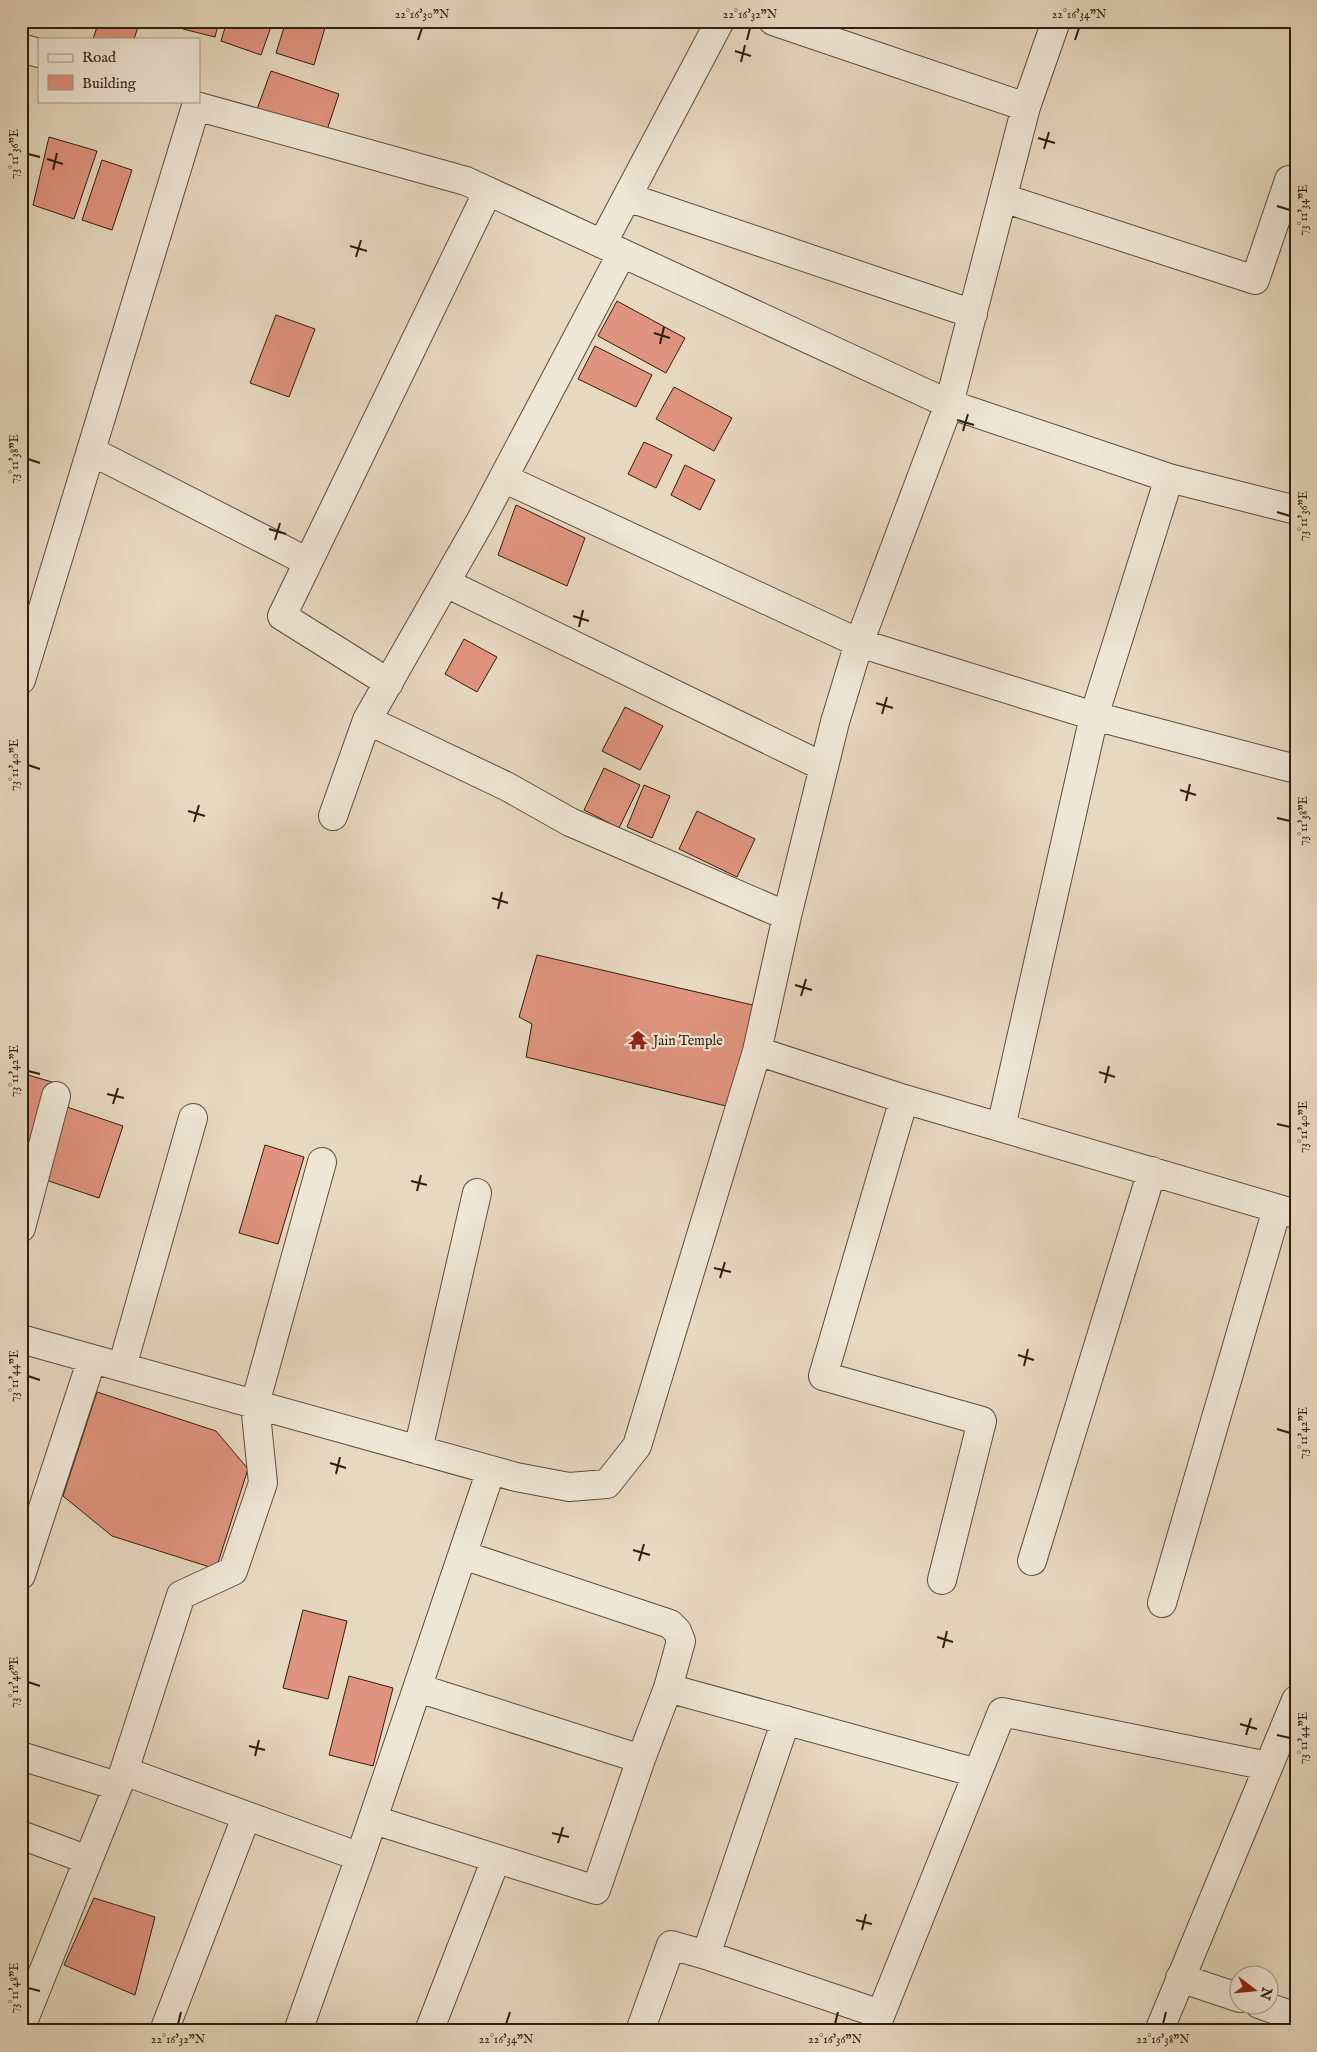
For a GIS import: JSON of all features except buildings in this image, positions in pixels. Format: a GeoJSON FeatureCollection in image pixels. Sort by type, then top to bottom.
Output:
{"type":"FeatureCollection","features":[{"type":"Feature","properties":{"kind":"street"},"geometry":{"type":"LineString","coordinates":[[333,816],[367,720],[446,583],[503,478],[612,248],[627,197],[720,21]]}},
{"type":"Feature","properties":{"kind":"street"},"geometry":{"type":"LineString","coordinates":[[773,21],[1026,107]]}},
{"type":"Feature","properties":{"kind":"street"},"geometry":{"type":"LineString","coordinates":[[21,1339],[491,1470],[569,1488],[607,1484],[637,1446],[757,1051],[787,916],[834,722],[859,643],[949,404],[1026,107],[1056,21]]}},
{"type":"Feature","properties":{"kind":"street"},"geometry":{"type":"LineString","coordinates":[[21,48],[38,53]]}},
{"type":"Feature","properties":{"kind":"street"},"geometry":{"type":"LineString","coordinates":[[21,680],[91,451],[189,104],[466,181],[949,404],[1169,478],[1296,510]]}},
{"type":"Feature","properties":{"kind":"street"},"geometry":{"type":"LineString","coordinates":[[1003,198],[1255,280],[1289,180],[1296,183]]}},
{"type":"Feature","properties":{"kind":"street"},"geometry":{"type":"LineString","coordinates":[[389,683],[282,616],[488,192]]}},
{"type":"Feature","properties":{"kind":"street"},"geometry":{"type":"LineString","coordinates":[[627,197],[973,314]]}},
{"type":"Feature","properties":{"kind":"street"},"geometry":{"type":"LineString","coordinates":[[91,451],[308,562]]}},
{"type":"Feature","properties":{"kind":"street"},"geometry":{"type":"LineString","coordinates":[[503,478],[859,643],[1094,716],[1296,769]]}},
{"type":"Feature","properties":{"kind":"street"},"geometry":{"type":"LineString","coordinates":[[1000,1127],[1094,716],[1169,478]]}},
{"type":"Feature","properties":{"kind":"street"},"geometry":{"type":"LineString","coordinates":[[446,583],[824,767]]}},
{"type":"Feature","properties":{"kind":"street"},"geometry":{"type":"LineString","coordinates":[[367,720],[506,786],[570,822],[787,916]]}},
{"type":"Feature","properties":{"kind":"street"},"geometry":{"type":"LineString","coordinates":[[757,1051],[904,1099],[1287,1211],[1162,1603]]}},
{"type":"Feature","properties":{"kind":"street"},"geometry":{"type":"LineString","coordinates":[[21,1228],[56,1096]]}},
{"type":"Feature","properties":{"kind":"street"},"geometry":{"type":"LineString","coordinates":[[904,1099],[823,1376],[982,1421],[942,1580]]}},
{"type":"Feature","properties":{"kind":"street"},"geometry":{"type":"LineString","coordinates":[[122,1367],[193,1118]]}},
{"type":"Feature","properties":{"kind":"street"},"geometry":{"type":"LineString","coordinates":[[21,2027],[31,1976],[88,1860],[120,1778],[181,1595],[234,1571],[263,1483],[255,1404],[322,1162]]}},
{"type":"Feature","properties":{"kind":"street"},"geometry":{"type":"LineString","coordinates":[[1032,1561],[1152,1171]]}},
{"type":"Feature","properties":{"kind":"street"},"geometry":{"type":"LineString","coordinates":[[418,1450],[477,1193]]}},
{"type":"Feature","properties":{"kind":"street"},"geometry":{"type":"LineString","coordinates":[[21,1574],[92,1359]]}},
{"type":"Feature","properties":{"kind":"street"},"geometry":{"type":"LineString","coordinates":[[298,2031],[374,1820],[491,1470]]}},
{"type":"Feature","properties":{"kind":"street"},"geometry":{"type":"LineString","coordinates":[[374,1820],[596,1890],[641,1759],[668,1688],[681,1641],[677,1631],[670,1624],[463,1555]]}},
{"type":"Feature","properties":{"kind":"street"},"geometry":{"type":"LineString","coordinates":[[418,1688],[641,1759]]}},
{"type":"Feature","properties":{"kind":"street"},"geometry":{"type":"LineString","coordinates":[[668,1688],[977,1773]]}},
{"type":"Feature","properties":{"kind":"street"},"geometry":{"type":"LineString","coordinates":[[1159,2031],[1296,1700]]}},
{"type":"Feature","properties":{"kind":"street"},"geometry":{"type":"LineString","coordinates":[[640,2031],[671,1945],[706,1955],[877,2022],[1002,1712],[1268,1766]]}},
{"type":"Feature","properties":{"kind":"street"},"geometry":{"type":"LineString","coordinates":[[706,1955],[786,1720]]}},
{"type":"Feature","properties":{"kind":"street"},"geometry":{"type":"LineString","coordinates":[[21,1756],[120,1778],[246,1817],[360,1857]]}},
{"type":"Feature","properties":{"kind":"street"},"geometry":{"type":"LineString","coordinates":[[164,2031],[246,1817]]}},
{"type":"Feature","properties":{"kind":"street"},"geometry":{"type":"LineString","coordinates":[[21,1835],[88,1860]]}},
{"type":"Feature","properties":{"kind":"street"},"geometry":{"type":"LineString","coordinates":[[429,2031],[496,1859]]}},
{"type":"Feature","properties":{"kind":"street"},"geometry":{"type":"LineString","coordinates":[[1180,1978],[1230,1995]]}},
{"type":"Feature","properties":{"kind":"street"},"geometry":{"type":"LineString","coordinates":[[1280,2011],[1296,2017]]}},
{"type":"Feature","properties":{"kind":"place","name":"Jain Temple"},"geometry":{"type":"Point","coordinates":[638,1040]}}]}
